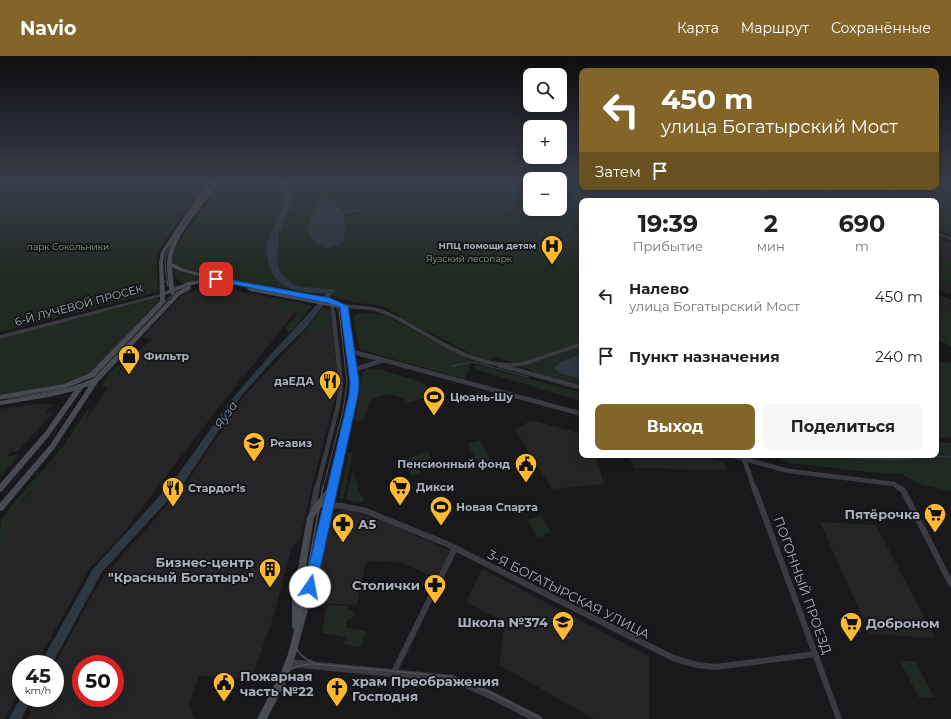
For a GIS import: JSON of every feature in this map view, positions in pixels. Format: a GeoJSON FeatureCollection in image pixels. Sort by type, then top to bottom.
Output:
{"type":"FeatureCollection","features":[{"type":"Feature","properties":{"kind":"main road"},"geometry":{"type":"LineString","coordinates":[[0,508],[52,447],[94,378],[160,306],[163,301],[164,294],[161,267],[163,252],[190,212]]}},
{"type":"Feature","properties":{"kind":"main road"},"geometry":{"type":"LineString","coordinates":[[171,301],[172,291],[169,263],[170,252],[196,212]]}},
{"type":"Feature","properties":{"kind":"main road"},"geometry":{"type":"LineString","coordinates":[[169,263],[182,270],[344,306],[353,370],[354,395],[331,489],[324,504],[310,587],[289,663],[262,719]]}},
{"type":"Feature","properties":{"kind":"main road"},"geometry":{"type":"LineString","coordinates":[[164,294],[188,284],[219,279]]}},
{"type":"Feature","properties":{"kind":"main road"},"geometry":{"type":"LineString","coordinates":[[172,291],[206,284],[223,284],[308,298]]}},
{"type":"Feature","properties":{"kind":"main road"},"geometry":{"type":"LineString","coordinates":[[0,489],[47,434],[81,388],[94,378],[171,301],[181,292],[189,288]]}},
{"type":"Feature","properties":{"kind":"main road"},"geometry":{"type":"LineString","coordinates":[[0,397],[65,386],[94,378]]}},
{"type":"Feature","properties":{"kind":"main road"},"geometry":{"type":"LineString","coordinates":[[0,403],[81,388]]}},
{"type":"Feature","properties":{"kind":"main road"},"geometry":{"type":"LineString","coordinates":[[297,633],[296,603],[312,517],[324,504]]}},
{"type":"Feature","properties":{"kind":"street"},"geometry":{"type":"LineString","coordinates":[[939,234],[951,239]]}},
{"type":"Feature","properties":{"kind":"street","name":"6-Й ЛУЧЕВОЙ ПРОСЕК"},"geometry":{"type":"LineString","coordinates":[[0,337],[164,294]]}},
{"type":"Feature","properties":{"kind":"street"},"geometry":{"type":"LineString","coordinates":[[312,517],[318,480],[337,410],[341,384],[331,303]]}},
{"type":"Feature","properties":{"kind":"street"},"geometry":{"type":"LineString","coordinates":[[344,306],[383,312],[456,350],[479,360],[579,387]]}},
{"type":"Feature","properties":{"kind":"street"},"geometry":{"type":"LineString","coordinates":[[499,365],[522,364],[579,345]]}},
{"type":"Feature","properties":{"kind":"street"},"geometry":{"type":"LineString","coordinates":[[350,351],[579,413]]}},
{"type":"Feature","properties":{"kind":"street"},"geometry":{"type":"LineString","coordinates":[[353,370],[359,369],[368,363],[384,360]]}},
{"type":"Feature","properties":{"kind":"street"},"geometry":{"type":"LineString","coordinates":[[740,458],[789,471],[894,484],[903,490],[951,584]]}},
{"type":"Feature","properties":{"kind":"street","name":"ПОГОННЫЙ ПРОЕЗД"},"geometry":{"type":"LineString","coordinates":[[744,459],[839,719]]}},
{"type":"Feature","properties":{"kind":"street","name":"3-Я БОГАТЫРСКАЯ УЛИЦА"},"geometry":{"type":"LineString","coordinates":[[324,504],[366,511],[455,548],[673,658],[697,665],[724,667],[816,654]]}},
{"type":"Feature","properties":{"kind":"street"},"geometry":{"type":"LineString","coordinates":[[393,674],[455,548]]}},
{"type":"Feature","properties":{"kind":"street"},"geometry":{"type":"LineString","coordinates":[[289,663],[452,679],[491,694],[538,719]]}},
{"type":"Feature","properties":{"kind":"shaded area"},"geometry":{"type":"Polygon","coordinates":[[[939,238],[951,243],[951,292],[949,294],[939,289],[939,238]]]}},
{"type":"Feature","properties":{"kind":"shaded area"},"geometry":{"type":"Polygon","coordinates":[[[215,287],[303,303],[218,408],[119,539],[90,568],[41,655],[12,655],[12,705],[4,719],[0,719],[0,531],[79,429],[128,360],[152,339],[142,337],[183,294],[203,288],[215,287]]]}},
{"type":"Feature","properties":{"kind":"shaded area"},"geometry":{"type":"Polygon","coordinates":[[[939,295],[951,300],[951,316],[939,310],[939,295]]]}},
{"type":"Feature","properties":{"kind":"shaded area"},"geometry":{"type":"Polygon","coordinates":[[[323,307],[330,310],[338,382],[336,396],[312,486],[300,540],[292,546],[272,621],[251,680],[199,676],[189,704],[194,719],[27,719],[33,707],[64,707],[64,655],[60,655],[97,586],[124,553],[186,484],[244,396],[306,330],[323,307]]]}},
{"type":"Feature","properties":{"kind":"shaded area"},"geometry":{"type":"Polygon","coordinates":[[[35,404],[53,404],[45,412],[53,413],[17,452],[12,451],[5,458],[0,458],[0,409],[35,404]]]}},
{"type":"Feature","properties":{"kind":"shaded area"},"geometry":{"type":"Polygon","coordinates":[[[531,420],[579,433],[579,458],[597,458],[604,484],[552,489],[515,430],[531,420]]]}},
{"type":"Feature","properties":{"kind":"shaded area"},"geometry":{"type":"Polygon","coordinates":[[[629,458],[708,458],[724,462],[726,470],[634,468],[629,458]]]}},
{"type":"Feature","properties":{"kind":"shaded area"},"geometry":{"type":"Polygon","coordinates":[[[345,509],[389,523],[450,551],[437,579],[403,563],[367,562],[365,565],[357,605],[313,603],[331,518],[335,513],[345,509]]]}},
{"type":"Feature","properties":{"kind":"shaded area"},"geometry":{"type":"Polygon","coordinates":[[[820,522],[876,525],[935,638],[870,634],[820,522]]]}},
{"type":"Feature","properties":{"kind":"shaded area","name":"Школа №374"},"geometry":{"type":"Polygon","coordinates":[[[482,569],[649,656],[649,719],[594,719],[499,665],[505,622],[466,602],[482,569]]]}},
{"type":"Feature","properties":{"kind":"green space","name":"парк Сокольники"},"geometry":{"type":"Polygon","coordinates":[[[0,212],[185,212],[156,254],[157,292],[0,332],[0,212]]]}},
{"type":"Feature","properties":{"kind":"green space"},"geometry":{"type":"Polygon","coordinates":[[[200,212],[280,212],[271,235],[267,253],[292,289],[302,291],[224,278],[189,270],[173,264],[177,245],[200,212]]]}},
{"type":"Feature","properties":{"kind":"green space","name":"Яузский лесопарк"},"geometry":{"type":"Polygon","coordinates":[[[288,212],[523,212],[523,216],[567,216],[567,212],[579,212],[579,384],[538,374],[519,364],[497,357],[492,360],[479,358],[399,317],[400,316],[384,307],[332,297],[334,289],[331,287],[321,289],[302,287],[293,284],[280,271],[277,262],[279,234],[288,212]]]}},
{"type":"Feature","properties":{"kind":"green space"},"geometry":{"type":"Polygon","coordinates":[[[939,212],[951,212],[951,235],[939,230],[939,212]]]}},
{"type":"Feature","properties":{"kind":"green space"},"geometry":{"type":"Polygon","coordinates":[[[939,256],[951,261],[951,284],[939,278],[939,256]]]}},
{"type":"Feature","properties":{"kind":"green space"},"geometry":{"type":"Polygon","coordinates":[[[173,268],[181,272],[207,279],[190,283],[181,282],[177,280],[173,268]]]}},
{"type":"Feature","properties":{"kind":"green space"},"geometry":{"type":"Polygon","coordinates":[[[158,297],[158,300],[160,300],[158,304],[89,375],[69,383],[0,396],[0,339],[158,297]]]}},
{"type":"Feature","properties":{"kind":"green space"},"geometry":{"type":"Polygon","coordinates":[[[272,298],[305,304],[312,307],[290,332],[286,331],[286,326],[295,318],[297,312],[291,313],[279,310],[281,307],[275,304],[268,304],[266,300],[272,298]]]}},
{"type":"Feature","properties":{"kind":"green space"},"geometry":{"type":"Polygon","coordinates":[[[324,309],[329,313],[329,323],[323,331],[307,332],[307,330],[324,309]]]}},
{"type":"Feature","properties":{"kind":"green space"},"geometry":{"type":"Polygon","coordinates":[[[939,312],[948,314],[951,313],[951,347],[939,340],[939,312]]]}},
{"type":"Feature","properties":{"kind":"green space"},"geometry":{"type":"Polygon","coordinates":[[[356,314],[385,315],[472,361],[465,379],[361,350],[353,317],[356,314]]]}},
{"type":"Feature","properties":{"kind":"green space"},"geometry":{"type":"Polygon","coordinates":[[[939,361],[951,364],[951,438],[939,437],[939,361]]]}},
{"type":"Feature","properties":{"kind":"green space"},"geometry":{"type":"Polygon","coordinates":[[[474,364],[579,392],[579,400],[477,370],[474,364]]]}},
{"type":"Feature","properties":{"kind":"green space"},"geometry":{"type":"Polygon","coordinates":[[[121,365],[109,386],[107,388],[102,386],[109,373],[117,366],[121,365]]]}},
{"type":"Feature","properties":{"kind":"green space"},"geometry":{"type":"Polygon","coordinates":[[[369,366],[369,370],[382,370],[424,383],[427,386],[427,397],[408,403],[404,399],[395,395],[385,395],[370,401],[364,419],[360,422],[355,421],[361,383],[360,376],[369,366]]]}},
{"type":"Feature","properties":{"kind":"green space"},"geometry":{"type":"Polygon","coordinates":[[[89,410],[84,423],[66,448],[50,466],[43,478],[22,501],[19,507],[20,519],[0,547],[1,520],[16,500],[58,452],[82,417],[89,410]]]}},
{"type":"Feature","properties":{"kind":"green space"},"geometry":{"type":"Polygon","coordinates":[[[480,440],[490,459],[478,464],[468,444],[480,440]]]}},
{"type":"Feature","properties":{"kind":"green space"},"geometry":{"type":"Polygon","coordinates":[[[939,442],[951,443],[951,491],[919,484],[902,474],[888,474],[789,463],[781,459],[939,458],[939,442]]]}},
{"type":"Feature","properties":{"kind":"green space"},"geometry":{"type":"Polygon","coordinates":[[[428,451],[431,458],[417,464],[421,472],[411,476],[404,460],[428,451]]]}},
{"type":"Feature","properties":{"kind":"green space"},"geometry":{"type":"Polygon","coordinates":[[[353,452],[343,499],[339,498],[349,453],[353,452]]]}},
{"type":"Feature","properties":{"kind":"green space"},"geometry":{"type":"Polygon","coordinates":[[[20,454],[0,477],[0,458],[20,454]]]}},
{"type":"Feature","properties":{"kind":"green space"},"geometry":{"type":"Polygon","coordinates":[[[353,469],[359,493],[365,499],[362,503],[346,500],[353,469]]]}},
{"type":"Feature","properties":{"kind":"green space"},"geometry":{"type":"Polygon","coordinates":[[[541,515],[551,532],[538,538],[528,520],[541,515]]]}},
{"type":"Feature","properties":{"kind":"green space"},"geometry":{"type":"Polygon","coordinates":[[[327,605],[348,606],[347,610],[354,611],[353,618],[347,620],[346,628],[366,631],[361,647],[344,644],[346,638],[322,633],[327,605]]]}},
{"type":"Feature","properties":{"kind":"green space"},"geometry":{"type":"Polygon","coordinates":[[[900,661],[915,661],[934,697],[919,698],[900,661]]]}},
{"type":"Feature","properties":{"kind":"water","name":"Яуза"},"geometry":{"type":"Polygon","coordinates":[[[280,212],[288,212],[279,234],[277,262],[280,271],[293,284],[302,287],[334,289],[334,292],[305,329],[276,357],[242,395],[184,483],[102,572],[57,655],[45,655],[93,569],[174,480],[236,394],[325,296],[324,293],[296,290],[280,283],[274,277],[270,269],[267,253],[269,236],[280,212]]]}},
{"type":"Feature","properties":{"kind":"water"},"geometry":{"type":"Polygon","coordinates":[[[314,212],[359,212],[344,213],[345,229],[343,242],[330,248],[322,247],[314,241],[308,229],[310,218],[314,212]]]}},
{"type":"Feature","properties":{"kind":"water"},"geometry":{"type":"Polygon","coordinates":[[[579,355],[579,378],[560,373],[554,368],[561,362],[579,355]]]}},
{"type":"Feature","properties":{"kind":"water"},"geometry":{"type":"Polygon","coordinates":[[[843,458],[921,458],[896,461],[843,458]]]}},
{"type":"Feature","properties":{"kind":"water"},"geometry":{"type":"Polygon","coordinates":[[[16,707],[27,707],[21,719],[9,719],[16,707]]]}},
{"type":"Feature","properties":{"kind":"waterway"},"geometry":{"type":"LineString","coordinates":[[282,225],[290,225]]}},
{"type":"Feature","properties":{"kind":"waterway"},"geometry":{"type":"LineString","coordinates":[[452,366],[473,362],[528,377]]}},
{"type":"Feature","properties":{"kind":"waterway"},"geometry":{"type":"LineString","coordinates":[[939,456],[951,457]]}},
{"type":"Feature","properties":{"kind":"tram line"},"geometry":{"type":"LineString","coordinates":[[168,283],[165,261],[167,252],[178,231],[191,212]]}},
{"type":"Feature","properties":{"kind":"tram line"},"geometry":{"type":"LineString","coordinates":[[0,399],[65,388],[89,377],[100,370],[172,295],[190,285],[204,281],[225,281],[329,301],[334,303],[339,310],[347,383],[343,411],[323,488]]}},
{"type":"Feature","properties":{"kind":"tram line"},"geometry":{"type":"LineString","coordinates":[[168,283],[171,286],[183,288]]}},
{"type":"Feature","properties":{"kind":"tram line"},"geometry":{"type":"LineString","coordinates":[[284,675],[296,632],[323,487]]}},
{"type":"Feature","properties":{"kind":"tram line"},"geometry":{"type":"LineString","coordinates":[[295,640],[296,648],[300,654],[313,662]]}},
{"type":"Feature","properties":{"kind":"tram line"},"geometry":{"type":"LineString","coordinates":[[284,675],[292,668],[316,664],[453,677],[491,693],[542,719]]}},
{"type":"Feature","properties":{"kind":"tram line"},"geometry":{"type":"LineString","coordinates":[[260,719],[274,688],[284,675]]}},
{"type":"Feature","properties":{"kind":"tram line"},"geometry":{"type":"LineString","coordinates":[[280,687],[284,675]]}},
{"type":"Feature","properties":{"kind":"place","name":"НПЦ помощи детям"},"geometry":{"type":"Point","coordinates":[552,266]}},
{"type":"Feature","properties":{"kind":"place","name":"Фильтр"},"geometry":{"type":"Point","coordinates":[129,376]}},
{"type":"Feature","properties":{"kind":"place","name":"даЕДА"},"geometry":{"type":"Point","coordinates":[330,400]}},
{"type":"Feature","properties":{"kind":"place","name":"Цюань-Шу"},"geometry":{"type":"Point","coordinates":[434,416]}},
{"type":"Feature","properties":{"kind":"place","name":"Реавиз"},"geometry":{"type":"Point","coordinates":[254,462]}},
{"type":"Feature","properties":{"kind":"place","name":"Пенсионный фонд"},"geometry":{"type":"Point","coordinates":[526,484]}},
{"type":"Feature","properties":{"kind":"place","name":"Дикси"},"geometry":{"type":"Point","coordinates":[400,506]}},
{"type":"Feature","properties":{"kind":"place","name":"Стардог!s"},"geometry":{"type":"Point","coordinates":[173,508]}},
{"type":"Feature","properties":{"kind":"place","name":"Новая Спарта"},"geometry":{"type":"Point","coordinates":[441,526]}},
{"type":"Feature","properties":{"kind":"place","name":"Пятёрочка"},"geometry":{"type":"Point","coordinates":[935,534]}},
{"type":"Feature","properties":{"kind":"place","name":"А5"},"geometry":{"type":"Point","coordinates":[343,544]}},
{"type":"Feature","properties":{"kind":"place","name":"Бизнес-центр \"Красный Богатырь\""},"geometry":{"type":"Point","coordinates":[270,588]}},
{"type":"Feature","properties":{"kind":"place","name":"Столички"},"geometry":{"type":"Point","coordinates":[435,604]}},
{"type":"Feature","properties":{"kind":"place","name":"Школа №374"},"geometry":{"type":"Point","coordinates":[563,642]}},
{"type":"Feature","properties":{"kind":"place","name":"Доброном"},"geometry":{"type":"Point","coordinates":[851,642]}},
{"type":"Feature","properties":{"kind":"place","name":"Пожарная часть №22"},"geometry":{"type":"Point","coordinates":[224,702]}},
{"type":"Feature","properties":{"kind":"place","name":"храм Преображения Господня"},"geometry":{"type":"Point","coordinates":[337,708]}},
{"type":"Feature","properties":{"kind":"route"},"geometry":{"type":"LineString","coordinates":[[216,279],[330,300],[338,302],[344,306],[354,382],[354,395],[331,489],[310,587]]}}]}
